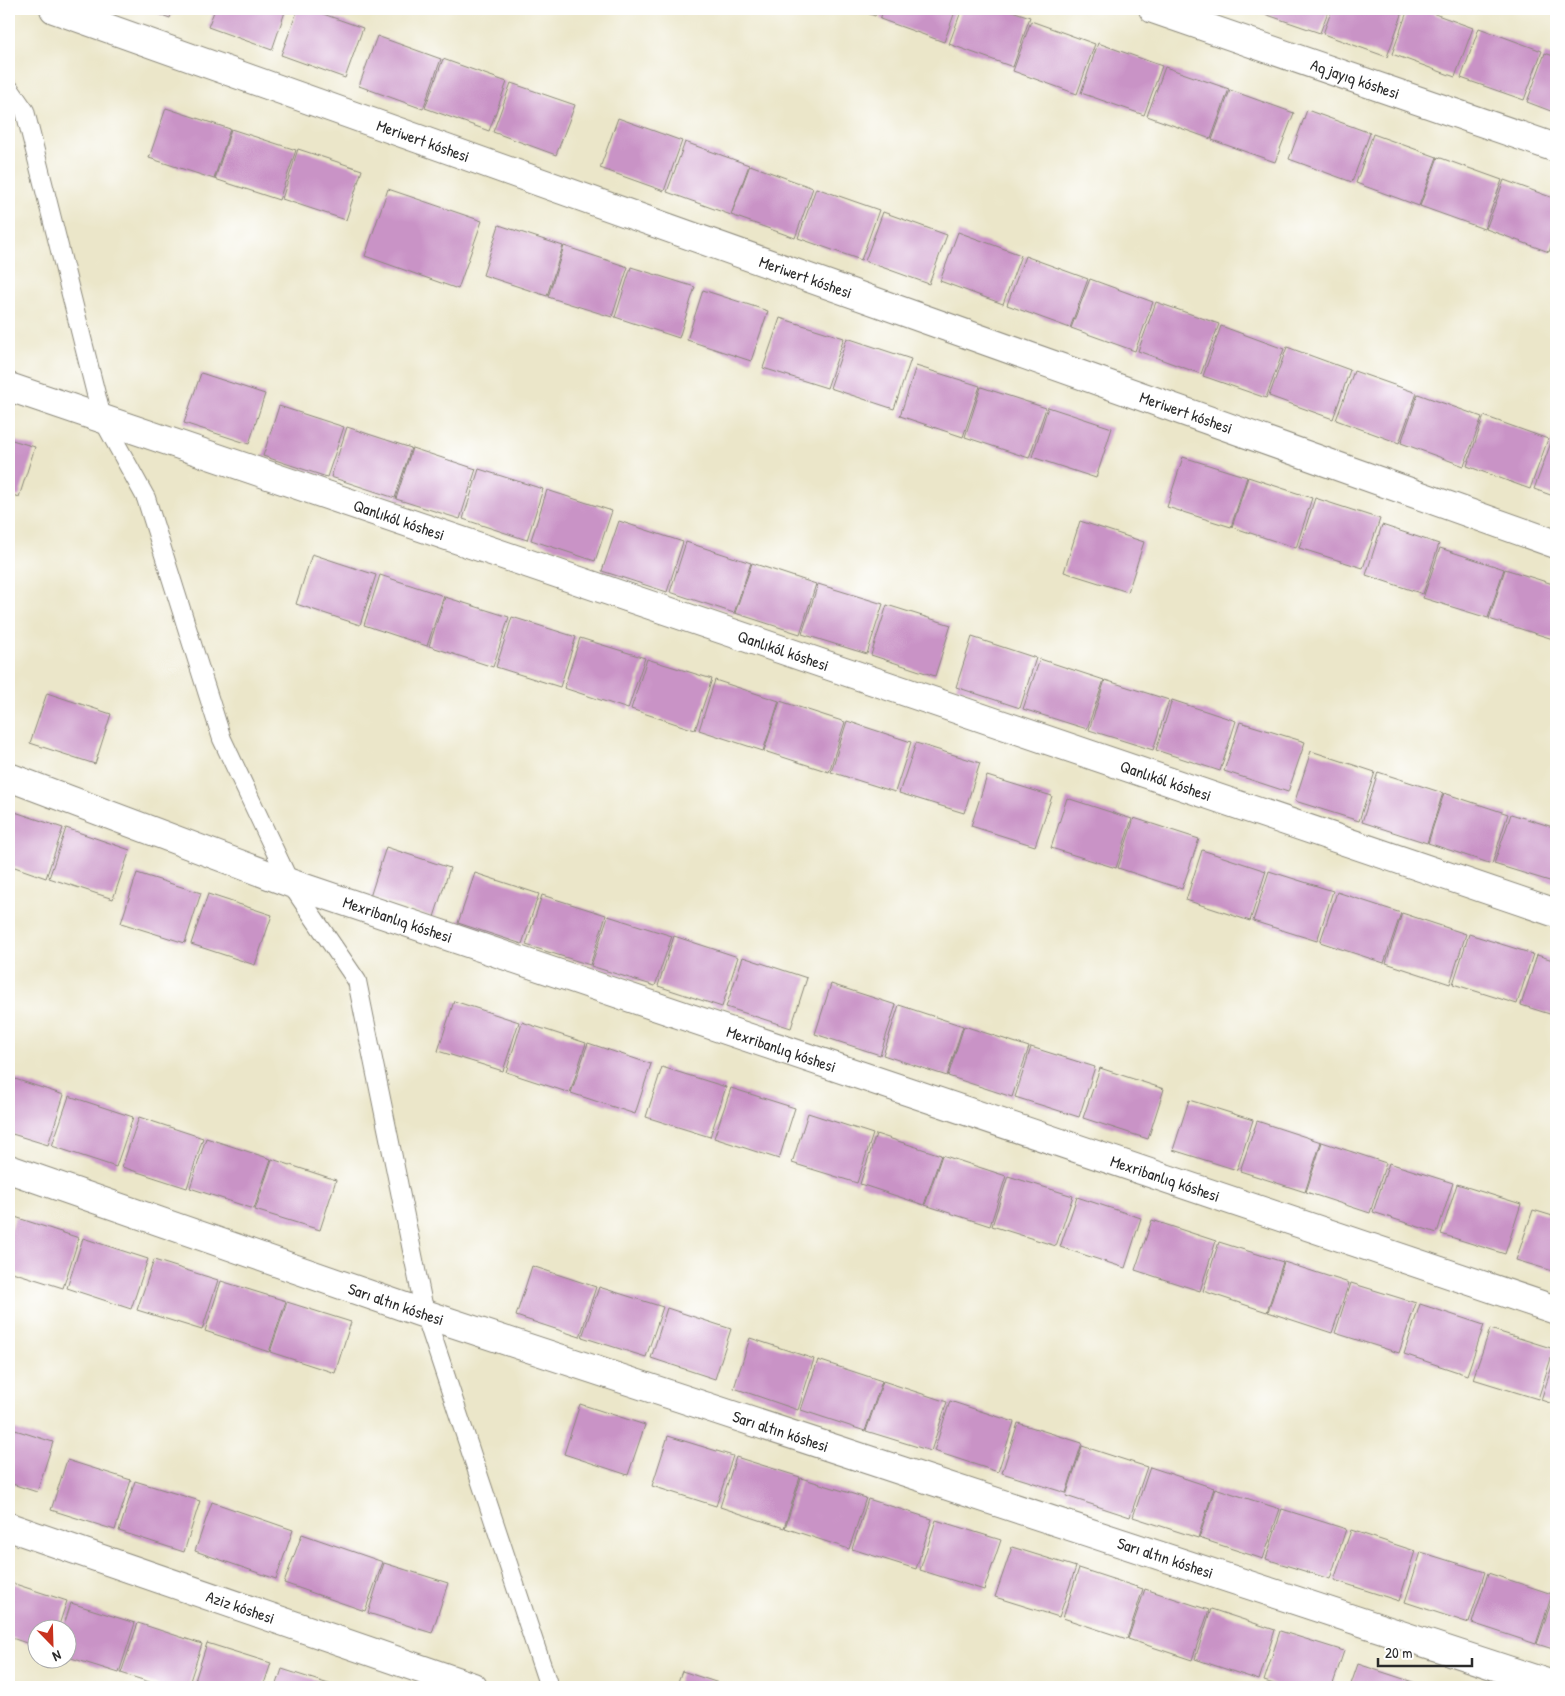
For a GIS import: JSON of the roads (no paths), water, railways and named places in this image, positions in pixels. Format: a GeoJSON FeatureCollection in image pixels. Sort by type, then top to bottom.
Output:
{"type":"FeatureCollection","features":[{"type":"Feature","properties":{"kind":"street","name":"Meriwert kóshesi"},"geometry":{"type":"LineString","coordinates":[[54,9],[1556,544]]}},
{"type":"Feature","properties":{"kind":"street","name":"Aq jayıq kóshesi"},"geometry":{"type":"LineString","coordinates":[[1153,9],[1556,148]]}},
{"type":"Feature","properties":{"kind":"street","name":"Qanlıkól kóshesi"},"geometry":{"type":"LineString","coordinates":[[9,387],[1556,913]]}},
{"type":"Feature","properties":{"kind":"street","name":"Mexribanlıq kóshesi"},"geometry":{"type":"LineString","coordinates":[[9,777],[290,883],[1556,1310]]}},
{"type":"Feature","properties":{"kind":"street","name":"Sarı altın kóshesi"},"geometry":{"type":"LineString","coordinates":[[9,1169],[425,1314],[1556,1686]]}},
{"type":"Feature","properties":{"kind":"street","name":"Aziz kóshesi"},"geometry":{"type":"LineString","coordinates":[[9,1527],[473,1687]]}},
{"type":"Feature","properties":{"kind":"lane"},"geometry":{"type":"LineString","coordinates":[[9,88],[25,111],[102,418],[146,498],[222,739],[290,883],[357,981],[425,1314],[549,1687]]}}]}
